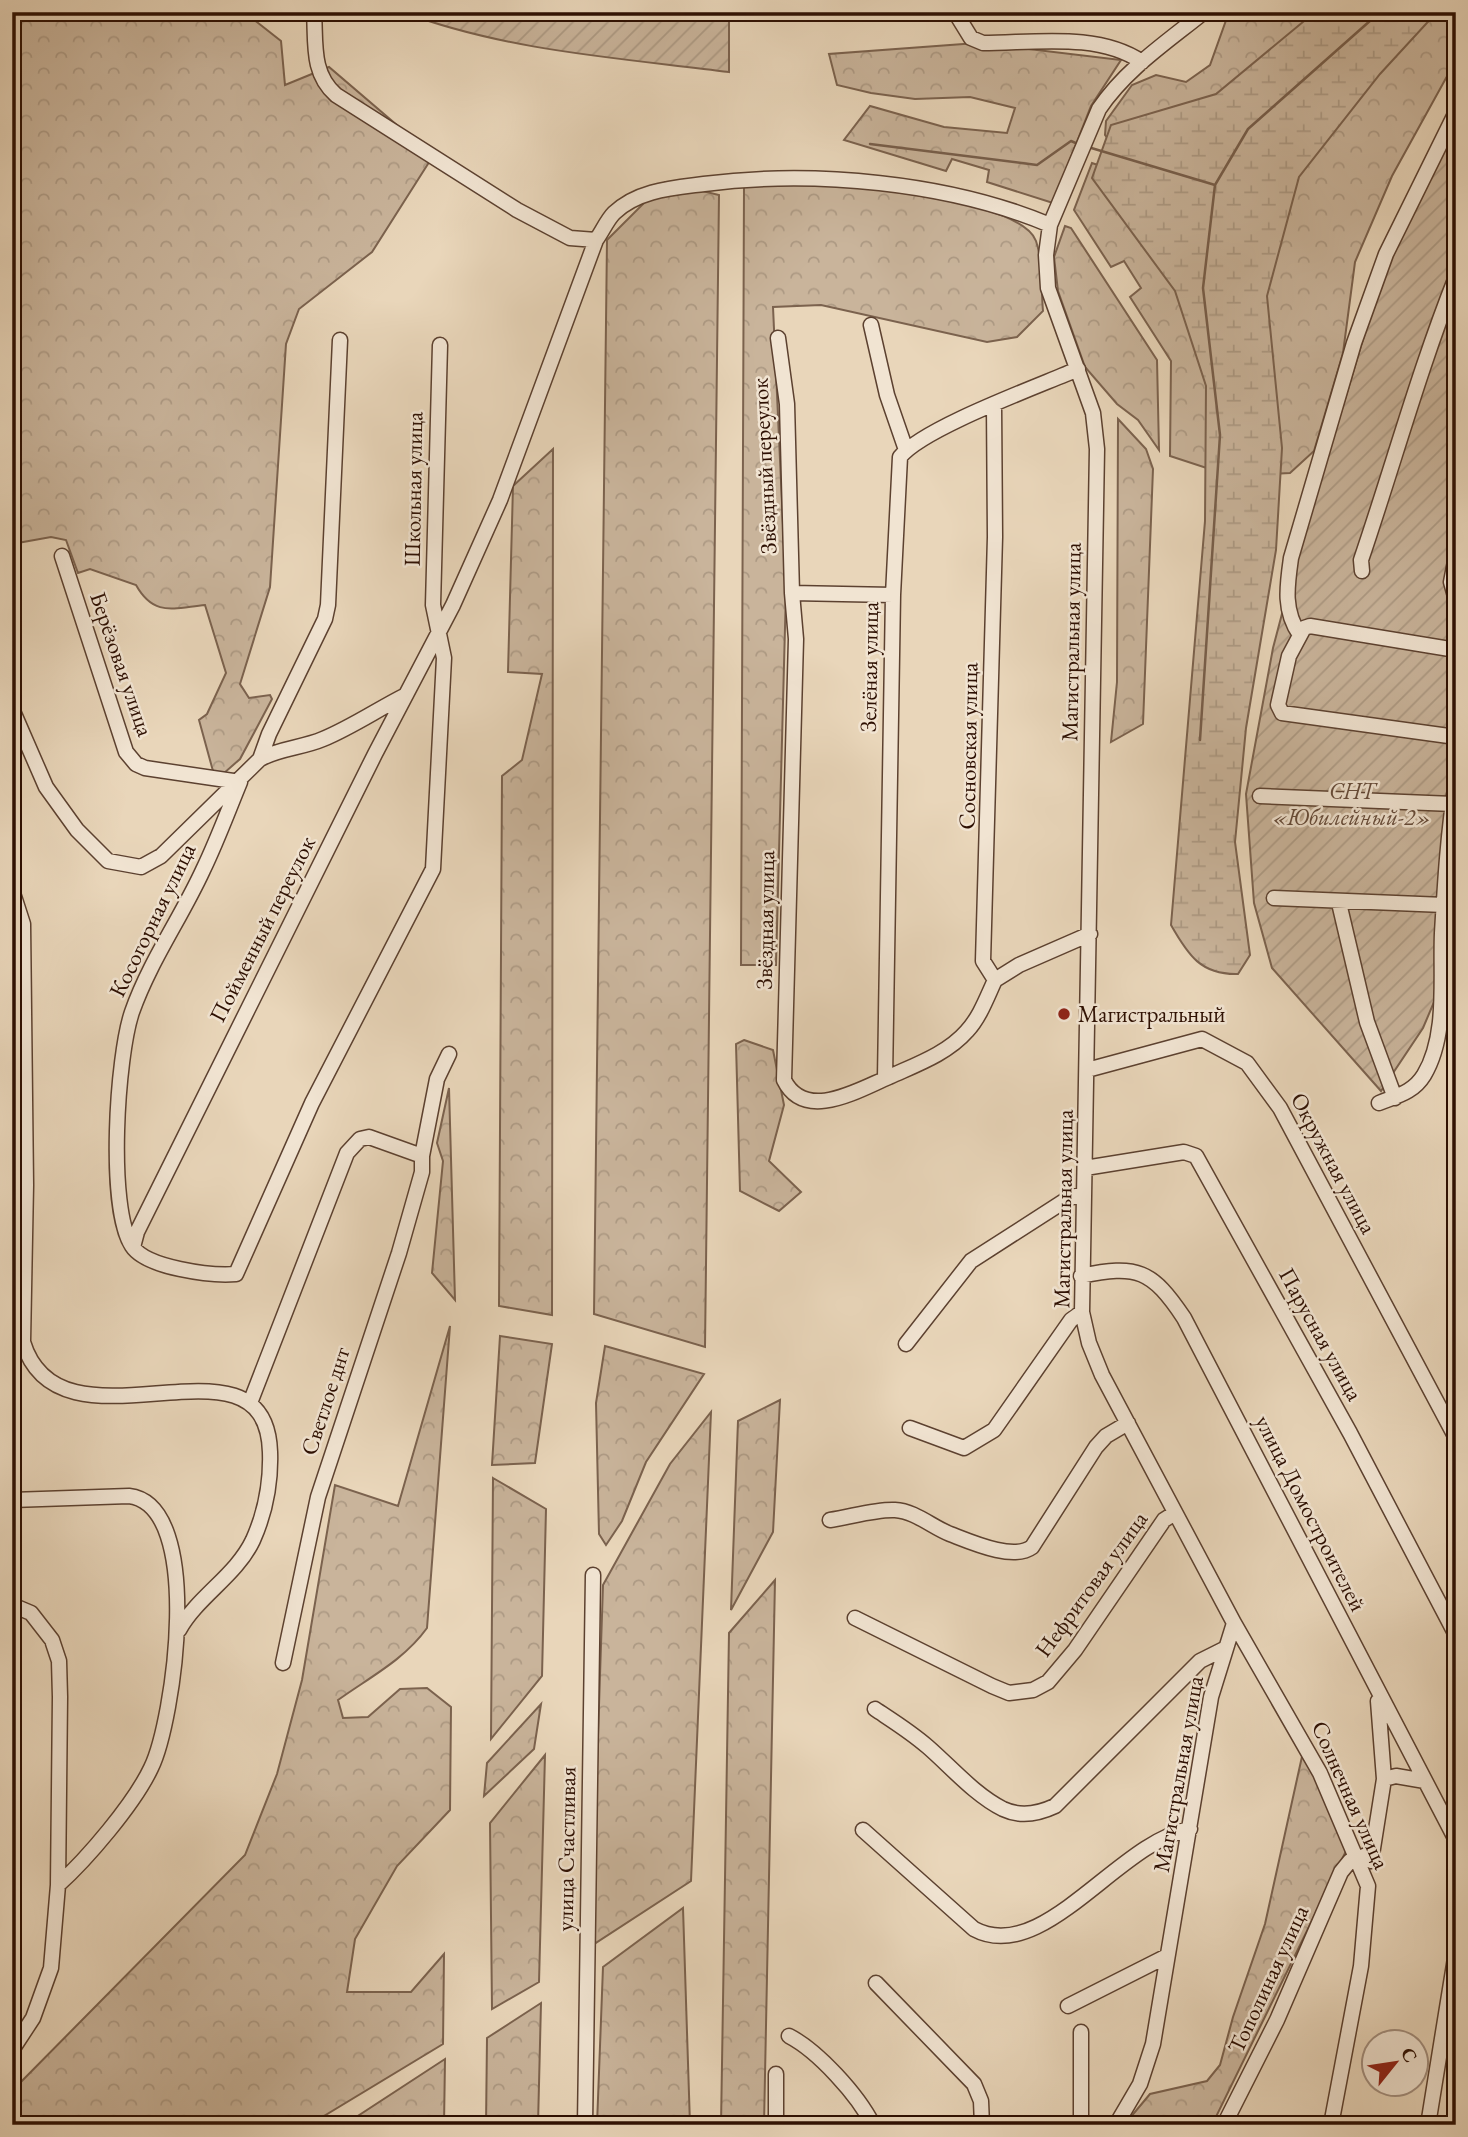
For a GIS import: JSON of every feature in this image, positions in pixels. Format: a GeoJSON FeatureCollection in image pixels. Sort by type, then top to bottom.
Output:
{"type":"FeatureCollection","features":[{"type":"Feature","properties":{"kind":"street"},"geometry":{"type":"LineString","coordinates":[[314,12],[318,68],[323,83],[335,95],[517,210],[570,238],[596,240]]}},
{"type":"Feature","properties":{"kind":"street"},"geometry":{"type":"LineString","coordinates":[[955,12],[971,38],[983,43],[1094,43],[1116,47],[1142,62]]}},
{"type":"Feature","properties":{"kind":"street","name":"Магистральная улица"},"geometry":{"type":"LineString","coordinates":[[1116,2125],[1140,2084],[1153,2044],[1211,1697],[1234,1623],[1128,1423],[1089,1343],[1082,1312],[1097,449],[1093,413],[1048,288],[1045,255],[1050,225],[1088,131],[1111,91],[1204,12]]}},
{"type":"Feature","properties":{"kind":"street"},"geometry":{"type":"LineString","coordinates":[[1300,635],[1289,613],[1286,590],[1291,558],[1354,343],[1386,254],[1456,112]]}},
{"type":"Feature","properties":{"kind":"street","name":"Пойменный переулок"},"geometry":{"type":"LineString","coordinates":[[132,1247],[136,1232],[438,634],[500,500],[596,240],[614,214],[656,191],[753,178],[855,181],[963,199],[1024,214],[1050,225]]}},
{"type":"Feature","properties":{"kind":"street"},"geometry":{"type":"LineString","coordinates":[[1362,571],[1362,560],[1426,353],[1456,277]]}},
{"type":"Feature","properties":{"kind":"street"},"geometry":{"type":"LineString","coordinates":[[871,325],[887,395],[906,450],[994,405],[1078,369]]}},
{"type":"Feature","properties":{"kind":"street","name":"Звёздный переулок"},"geometry":{"type":"LineString","coordinates":[[778,338],[789,440],[792,593]]}},
{"type":"Feature","properties":{"kind":"street"},"geometry":{"type":"LineString","coordinates":[[260,759],[269,734],[325,619],[328,605],[340,340]]}},
{"type":"Feature","properties":{"kind":"street","name":"Школьная улица"},"geometry":{"type":"LineString","coordinates":[[132,1247],[150,1263],[226,1275],[236,1274],[242,1266],[312,1103],[433,869],[444,658],[433,605],[440,345]]}},
{"type":"Feature","properties":{"kind":"street","name":"Сосновская улица"},"geometry":{"type":"LineString","coordinates":[[994,405],[989,850],[983,956],[995,980]]}},
{"type":"Feature","properties":{"kind":"street","name":"Зелёная улица"},"geometry":{"type":"LineString","coordinates":[[885,1078],[897,468],[906,450]]}},
{"type":"Feature","properties":{"kind":"street","name":"Берёзовая улица"},"geometry":{"type":"LineString","coordinates":[[61,556],[126,752],[136,764],[145,768],[240,782]]}},
{"type":"Feature","properties":{"kind":"street"},"geometry":{"type":"LineString","coordinates":[[1456,556],[1451,582],[1456,600]]}},
{"type":"Feature","properties":{"kind":"street"},"geometry":{"type":"LineString","coordinates":[[792,593],[893,595]]}},
{"type":"Feature","properties":{"kind":"street","name":"Звёздная улица"},"geometry":{"type":"LineString","coordinates":[[792,593],[796,639],[784,1080],[793,1093],[814,1100],[845,1098],[922,1062],[966,1032],[978,1017],[995,980]]}},
{"type":"Feature","properties":{"kind":"street"},"geometry":{"type":"LineString","coordinates":[[1456,650],[1310,626],[1304,628],[1289,656],[1278,705],[1282,713],[1456,737]]}},
{"type":"Feature","properties":{"kind":"street"},"geometry":{"type":"LineString","coordinates":[[12,709],[46,787],[77,830],[107,861],[141,867],[161,856],[240,782],[260,759],[274,751],[305,746],[327,737],[406,695]]}},
{"type":"Feature","properties":{"kind":"street","name":"Косогорная улица"},"geometry":{"type":"LineString","coordinates":[[132,1247],[123,1224],[119,1187],[120,1067],[124,1037],[153,961],[203,871],[240,782]]}},
{"type":"Feature","properties":{"kind":"street"},"geometry":{"type":"LineString","coordinates":[[1379,1103],[1395,1098],[1416,1086],[1433,1055],[1441,995],[1444,905],[1456,782]]}},
{"type":"Feature","properties":{"kind":"street"},"geometry":{"type":"LineString","coordinates":[[1260,796],[1452,804]]}},
{"type":"Feature","properties":{"kind":"street"},"geometry":{"type":"LineString","coordinates":[[12,890],[23,924],[26,1158],[23,1342],[27,1356],[50,1381],[86,1397],[193,1390],[250,1402],[260,1415],[270,1438],[270,1461],[263,1511],[252,1542],[233,1569],[191,1609],[179,1630]]}},
{"type":"Feature","properties":{"kind":"street"},"geometry":{"type":"LineString","coordinates":[[1273,898],[1339,903],[1444,905]]}},
{"type":"Feature","properties":{"kind":"street"},"geometry":{"type":"LineString","coordinates":[[1339,903],[1367,1021],[1395,1098]]}},
{"type":"Feature","properties":{"kind":"street"},"geometry":{"type":"LineString","coordinates":[[995,980],[1019,965],[1090,934]]}},
{"type":"Feature","properties":{"kind":"street","name":"Окружная улица"},"geometry":{"type":"LineString","coordinates":[[1087,1070],[1202,1039],[1247,1063],[1280,1108],[1456,1438]]}},
{"type":"Feature","properties":{"kind":"street","name":"Светлое днт"},"geometry":{"type":"LineString","coordinates":[[283,1663],[318,1497],[399,1253],[422,1172],[422,1156],[434,1092],[449,1054]]}},
{"type":"Feature","properties":{"kind":"street"},"geometry":{"type":"LineString","coordinates":[[250,1402],[297,1276],[352,1145],[369,1137],[422,1156]]}},
{"type":"Feature","properties":{"kind":"street","name":"Парусная улица"},"geometry":{"type":"LineString","coordinates":[[1086,1168],[1184,1153],[1196,1156],[1350,1433],[1456,1635]]}},
{"type":"Feature","properties":{"kind":"street"},"geometry":{"type":"LineString","coordinates":[[906,1344],[971,1261],[1069,1198],[1083,1194]]}},
{"type":"Feature","properties":{"kind":"street","name":"улица Домостроителей"},"geometry":{"type":"LineString","coordinates":[[1081,1276],[1130,1269],[1164,1287],[1184,1318],[1456,1840]]}},
{"type":"Feature","properties":{"kind":"street"},"geometry":{"type":"LineString","coordinates":[[910,1428],[964,1448],[978,1442],[995,1430],[1071,1320],[1082,1312]]}},
{"type":"Feature","properties":{"kind":"street"},"geometry":{"type":"LineString","coordinates":[[830,1520],[895,1510],[907,1512],[950,1534],[1012,1553],[1024,1553],[1032,1547],[1096,1447],[1105,1436],[1128,1423]]}},
{"type":"Feature","properties":{"kind":"street"},"geometry":{"type":"LineString","coordinates":[[12,1500],[129,1496],[151,1506],[161,1520],[171,1555],[179,1630],[170,1702],[151,1769],[75,1870],[58,1885]]}},
{"type":"Feature","properties":{"kind":"street","name":"Нефритовая улица"},"geometry":{"type":"LineString","coordinates":[[855,1618],[1009,1693],[1033,1690],[1048,1682],[1075,1650],[1164,1520],[1175,1513]]}},
{"type":"Feature","properties":{"kind":"street","name":"улица Счастливая"},"geometry":{"type":"LineString","coordinates":[[585,2125],[593,1575]]}},
{"type":"Feature","properties":{"kind":"street"},"geometry":{"type":"LineString","coordinates":[[12,1605],[31,1613],[43,1625],[52,1640],[59,1661],[58,1885],[51,1968],[46,1989],[33,2018],[12,2050]]}},
{"type":"Feature","properties":{"kind":"street","name":"Солнечная улица"},"geometry":{"type":"LineString","coordinates":[[1234,1623],[1365,1855],[1367,1886],[1361,1966],[1331,2125]]}},
{"type":"Feature","properties":{"kind":"street"},"geometry":{"type":"LineString","coordinates":[[875,1709],[902,1726],[983,1796],[1004,1809],[1022,1814],[1041,1813],[1055,1806],[1200,1661],[1226,1648]]}},
{"type":"Feature","properties":{"kind":"street"},"geometry":{"type":"LineString","coordinates":[[1365,1855],[1384,1779],[1378,1692]]}},
{"type":"Feature","properties":{"kind":"street"},"geometry":{"type":"LineString","coordinates":[[1384,1779],[1396,1776],[1425,1781]]}},
{"type":"Feature","properties":{"kind":"street"},"geometry":{"type":"LineString","coordinates":[[863,1830],[974,1930],[987,1936],[998,1937],[1024,1934],[1037,1929],[1158,1838],[1190,1829]]}},
{"type":"Feature","properties":{"kind":"street","name":"Тополиная улица"},"geometry":{"type":"LineString","coordinates":[[1224,2125],[1277,2020],[1341,1872],[1350,1861],[1365,1855]]}},
{"type":"Feature","properties":{"kind":"street"},"geometry":{"type":"LineString","coordinates":[[1428,2125],[1456,1952]]}},
{"type":"Feature","properties":{"kind":"street"},"geometry":{"type":"LineString","coordinates":[[1068,2006],[1167,1956]]}},
{"type":"Feature","properties":{"kind":"street"},"geometry":{"type":"LineString","coordinates":[[876,1983],[974,2084],[981,2101],[982,2125]]}},
{"type":"Feature","properties":{"kind":"street"},"geometry":{"type":"LineString","coordinates":[[1081,2032],[1081,2125]]}},
{"type":"Feature","properties":{"kind":"street"},"geometry":{"type":"LineString","coordinates":[[789,2036],[807,2045],[844,2085],[873,2125]]}},
{"type":"Feature","properties":{"kind":"street"},"geometry":{"type":"LineString","coordinates":[[776,2074],[776,2125]]}},
{"type":"Feature","properties":{"kind":"green space"},"geometry":{"type":"Polygon","coordinates":[[[12,12],[244,12],[281,41],[285,85],[329,67],[433,156],[372,252],[299,309],[286,344],[270,587],[240,684],[249,698],[270,695],[272,699],[240,759],[223,774],[213,771],[199,720],[207,714],[226,673],[205,605],[174,608],[157,606],[143,595],[136,585],[90,569],[78,573],[66,540],[51,537],[12,544],[12,12]]]}},
{"type":"Feature","properties":{"kind":"green space"},"geometry":{"type":"Polygon","coordinates":[[[403,12],[729,12],[729,72],[523,44],[482,36],[403,12]]]}},
{"type":"Feature","properties":{"kind":"green space"},"geometry":{"type":"Polygon","coordinates":[[[1229,12],[1356,12],[1118,152],[1105,135],[1106,121],[1132,85],[1156,75],[1186,82],[1210,65],[1229,12]]]}},
{"type":"Feature","properties":{"kind":"green space"},"geometry":{"type":"Polygon","coordinates":[[[1315,12],[1437,12],[1380,74],[1299,177],[1267,296],[1282,448],[1276,550],[1246,728],[1235,842],[1250,955],[1238,974],[1225,973],[1214,971],[1197,961],[1171,925],[1205,521],[1206,386],[1175,291],[1092,178],[1111,125],[1216,94],[1315,12]]]}},
{"type":"Feature","properties":{"kind":"green space"},"geometry":{"type":"Polygon","coordinates":[[[1400,12],[1456,12],[1456,60],[1392,176],[1355,262],[1343,353],[1314,451],[1290,473],[1231,476],[1170,456],[1171,361],[1130,297],[1141,288],[1124,261],[1111,267],[1074,210],[1092,163],[1143,180],[1400,12]]]}},
{"type":"Feature","properties":{"kind":"green space"},"geometry":{"type":"Polygon","coordinates":[[[977,43],[1121,60],[1091,106],[1053,203],[987,182],[989,170],[952,159],[946,171],[844,140],[870,106],[944,127],[1007,133],[1015,108],[970,97],[915,99],[837,85],[829,54],[977,43]]]}},
{"type":"Feature","properties":{"kind":"green space","name":"СНТ «Юбилейный-2»"},"geometry":{"type":"Polygon","coordinates":[[[1456,125],[1456,950],[1423,1028],[1381,1091],[1272,968],[1254,903],[1246,794],[1273,648],[1293,572],[1385,266],[1456,125]]]}},
{"type":"Feature","properties":{"kind":"green space"},"geometry":{"type":"Polygon","coordinates":[[[759,179],[909,194],[992,212],[1021,225],[1036,241],[1041,266],[1043,311],[1017,337],[987,342],[821,305],[773,307],[786,590],[776,965],[741,965],[744,187],[759,179]]]}},
{"type":"Feature","properties":{"kind":"green space"},"geometry":{"type":"Polygon","coordinates":[[[665,182],[719,195],[705,1347],[594,1314],[607,240],[665,182]]]}},
{"type":"Feature","properties":{"kind":"green space"},"geometry":{"type":"Polygon","coordinates":[[[1065,226],[1071,228],[1157,360],[1159,450],[1138,420],[1117,404],[1085,367],[1058,291],[1054,257],[1065,226]]]}},
{"type":"Feature","properties":{"kind":"green space"},"geometry":{"type":"Polygon","coordinates":[[[1118,419],[1146,449],[1153,469],[1143,724],[1111,742],[1117,682],[1118,419]]]}},
{"type":"Feature","properties":{"kind":"green space"},"geometry":{"type":"Polygon","coordinates":[[[553,449],[552,1315],[499,1306],[502,776],[522,760],[542,674],[508,672],[513,486],[553,449]]]}},
{"type":"Feature","properties":{"kind":"green space"},"geometry":{"type":"Polygon","coordinates":[[[744,1040],[773,1050],[784,1105],[769,1161],[801,1192],[779,1211],[740,1191],[736,1044],[744,1040]]]}},
{"type":"Feature","properties":{"kind":"green space"},"geometry":{"type":"Polygon","coordinates":[[[449,1088],[455,1300],[432,1273],[443,1161],[437,1143],[449,1088]]]}},
{"type":"Feature","properties":{"kind":"green space"},"geometry":{"type":"Polygon","coordinates":[[[450,1326],[427,1628],[397,1659],[338,1700],[343,1718],[368,1717],[400,1689],[427,1688],[451,1707],[450,1810],[397,1866],[355,1939],[347,1992],[411,1992],[444,1954],[443,2044],[309,2125],[12,2125],[12,2091],[245,1855],[277,1774],[302,1680],[335,1485],[398,1506],[450,1326]]]}},
{"type":"Feature","properties":{"kind":"green space"},"geometry":{"type":"Polygon","coordinates":[[[500,1336],[552,1344],[535,1463],[492,1465],[500,1336]]]}},
{"type":"Feature","properties":{"kind":"green space"},"geometry":{"type":"Polygon","coordinates":[[[605,1346],[704,1374],[646,1462],[622,1521],[606,1545],[599,1534],[596,1403],[605,1346]]]}},
{"type":"Feature","properties":{"kind":"green space"},"geometry":{"type":"Polygon","coordinates":[[[780,1400],[773,1532],[731,1610],[738,1421],[780,1400]]]}},
{"type":"Feature","properties":{"kind":"green space"},"geometry":{"type":"Polygon","coordinates":[[[711,1412],[691,1881],[591,1946],[603,1585],[670,1464],[711,1412]]]}},
{"type":"Feature","properties":{"kind":"green space"},"geometry":{"type":"Polygon","coordinates":[[[493,1478],[546,1509],[542,1676],[491,1739],[493,1478]]]}},
{"type":"Feature","properties":{"kind":"green space"},"geometry":{"type":"Polygon","coordinates":[[[775,1580],[764,2125],[721,2125],[729,1633],[775,1580]]]}},
{"type":"Feature","properties":{"kind":"green space"},"geometry":{"type":"Polygon","coordinates":[[[541,1704],[534,1749],[484,1796],[487,1763],[541,1704]]]}},
{"type":"Feature","properties":{"kind":"green space"},"geometry":{"type":"Polygon","coordinates":[[[1303,1752],[1348,1847],[1212,2125],[1124,2125],[1150,2094],[1207,2081],[1220,2065],[1233,2017],[1265,1924],[1303,1752]]]}},
{"type":"Feature","properties":{"kind":"green space"},"geometry":{"type":"Polygon","coordinates":[[[545,1755],[539,1982],[492,2009],[490,1823],[545,1755]]]}},
{"type":"Feature","properties":{"kind":"green space"},"geometry":{"type":"Polygon","coordinates":[[[683,1908],[690,2125],[597,2125],[603,1967],[683,1908]]]}},
{"type":"Feature","properties":{"kind":"green space"},"geometry":{"type":"Polygon","coordinates":[[[541,2003],[538,2125],[486,2125],[487,2038],[541,2003]]]}},
{"type":"Feature","properties":{"kind":"green space"},"geometry":{"type":"Polygon","coordinates":[[[445,2059],[444,2125],[344,2125],[445,2059]]]}},
{"type":"Feature","properties":{"kind":"waterway"},"geometry":{"type":"LineString","coordinates":[[1088,147],[1215,185],[1248,129],[1380,12]]}},
{"type":"Feature","properties":{"kind":"waterway"},"geometry":{"type":"LineString","coordinates":[[870,144],[1037,165],[1071,141],[1078,144]]}},
{"type":"Feature","properties":{"kind":"waterway"},"geometry":{"type":"LineString","coordinates":[[1200,740],[1220,435],[1203,288],[1215,185]]}},
{"type":"Feature","properties":{"kind":"place","name":"Магистральный"},"geometry":{"type":"Point","coordinates":[1064,1014]}}]}
